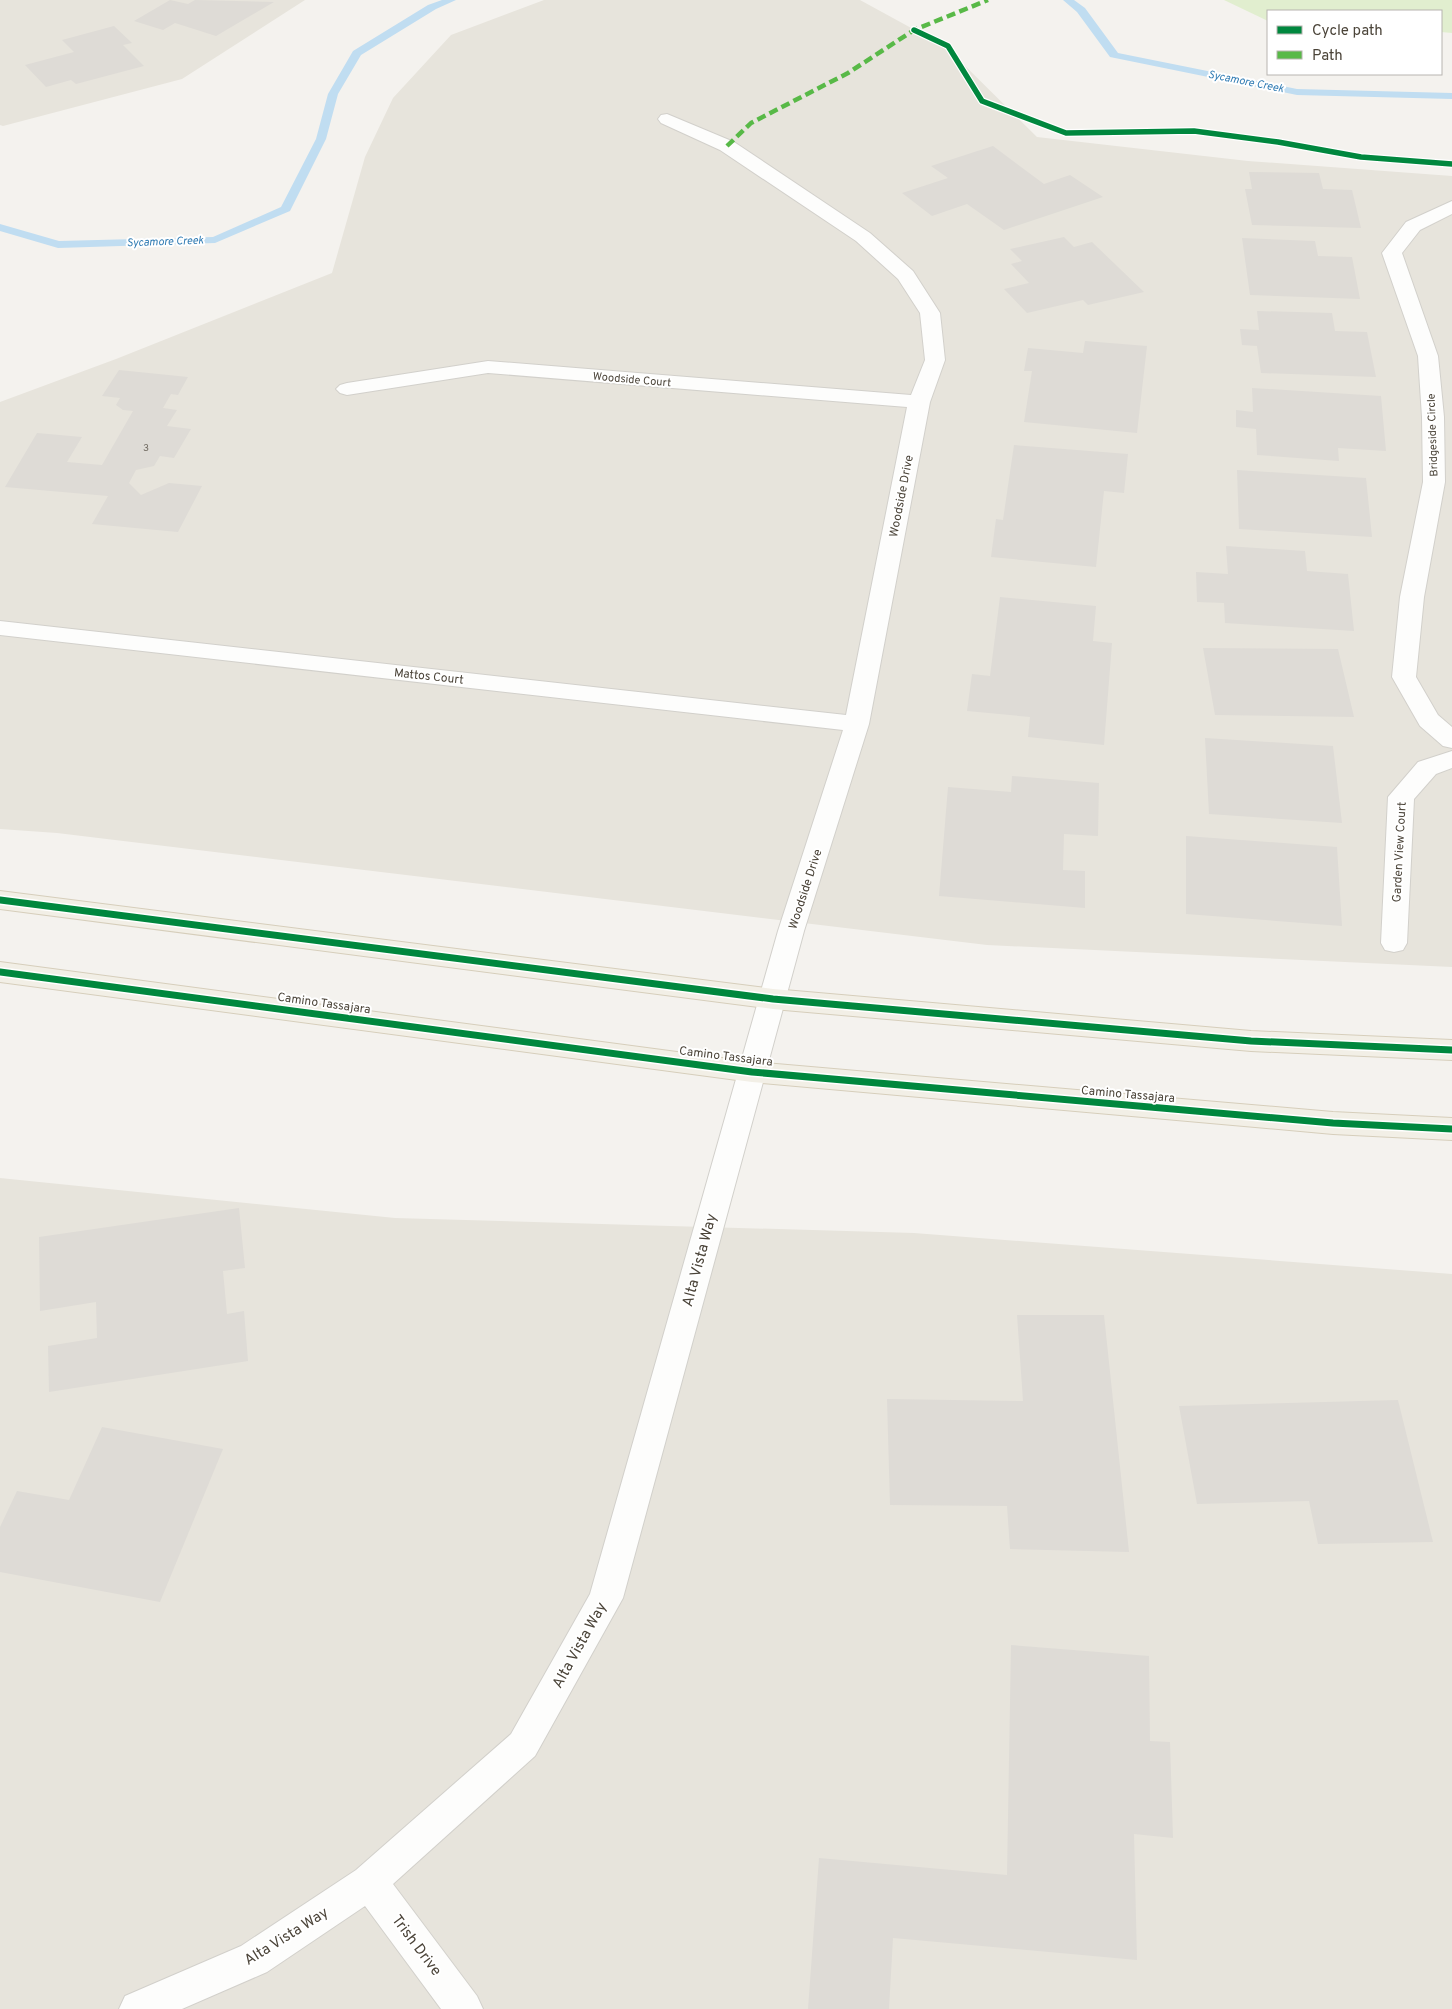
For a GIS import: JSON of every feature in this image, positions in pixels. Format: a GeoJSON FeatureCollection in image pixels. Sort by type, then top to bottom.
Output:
{"type":"FeatureCollection","features":[{"type":"Feature","properties":{"kind":"main road"},"geometry":{"type":"LineString","coordinates":[[0,900],[773,999],[1251,1042],[1452,1050]]}},
{"type":"Feature","properties":{"kind":"main road","name":"Camino Tassajara"},"geometry":{"type":"LineString","coordinates":[[0,972],[752,1072],[1333,1123],[1452,1129]]}},
{"type":"Feature","properties":{"kind":"street","name":"Woodside Drive"},"geometry":{"type":"LineString","coordinates":[[667,120],[727,146],[863,237],[906,275],[930,313],[935,360],[919,402],[857,724],[791,931],[773,999]]}},
{"type":"Feature","properties":{"kind":"street","name":"Bridgeside Circle"},"geometry":{"type":"LineString","coordinates":[[1452,207],[1413,226],[1392,253],[1428,356],[1433,418],[1434,482],[1412,597],[1404,677],[1429,720],[1452,740]]}},
{"type":"Feature","properties":{"kind":"street","name":"Woodside Court"},"geometry":{"type":"LineString","coordinates":[[347,389],[488,367],[919,402]]}},
{"type":"Feature","properties":{"kind":"street","name":"Mattos Court"},"geometry":{"type":"LineString","coordinates":[[0,628],[857,724]]}},
{"type":"Feature","properties":{"kind":"street","name":"Garden View Court"},"geometry":{"type":"LineString","coordinates":[[1394,943],[1401,796],[1427,768],[1452,759]]}},
{"type":"Feature","properties":{"kind":"street","name":"Alta Vista Way"},"geometry":{"type":"LineString","coordinates":[[138,2009],[254,1959],[369,1882],[523,1745],[606,1598],[773,999]]}},
{"type":"Feature","properties":{"kind":"street","name":"Trish Drive"},"geometry":{"type":"LineString","coordinates":[[369,1882],[464,2009]]}},
{"type":"Feature","properties":{"kind":"shaded area"},"geometry":{"type":"Polygon","coordinates":[[[0,0],[305,0],[182,79],[3,126],[0,125],[0,0]]]}},
{"type":"Feature","properties":{"kind":"shaded area"},"geometry":{"type":"Polygon","coordinates":[[[544,0],[860,0],[946,47],[1037,137],[1248,161],[1452,176],[1452,967],[987,945],[57,833],[0,829],[0,402],[116,359],[332,273],[365,157],[393,98],[451,35],[544,0]]]}},
{"type":"Feature","properties":{"kind":"shaded area"},"geometry":{"type":"Polygon","coordinates":[[[0,1178],[395,1218],[914,1233],[1452,1274],[1452,2009],[0,2009],[0,1178]]]}},
{"type":"Feature","properties":{"kind":"green space"},"geometry":{"type":"Polygon","coordinates":[[[1224,0],[1452,0],[1452,33],[1442,32],[1442,10],[1267,10],[1267,21],[1224,0]]]}},
{"type":"Feature","properties":{"kind":"building"},"geometry":{"type":"Polygon","coordinates":[[[170,0],[188,4],[195,0],[274,2],[216,36],[175,23],[163,30],[134,21],[170,0]]]}},
{"type":"Feature","properties":{"kind":"building"},"geometry":{"type":"Polygon","coordinates":[[[114,26],[132,43],[123,45],[144,66],[76,84],[71,80],[46,87],[25,65],[74,52],[62,40],[114,26]]]}},
{"type":"Feature","properties":{"kind":"building"},"geometry":{"type":"Polygon","coordinates":[[[993,146],[1044,184],[1070,175],[1103,197],[1004,230],[967,204],[932,216],[902,193],[948,178],[931,166],[993,146]]]}},
{"type":"Feature","properties":{"kind":"building"},"geometry":{"type":"Polygon","coordinates":[[[1249,172],[1319,173],[1323,189],[1352,190],[1361,228],[1252,225],[1245,189],[1252,189],[1249,172]]]}},
{"type":"Feature","properties":{"kind":"building"},"geometry":{"type":"Polygon","coordinates":[[[1064,237],[1074,247],[1092,242],[1144,292],[1088,305],[1083,300],[1027,313],[1004,289],[1029,283],[1011,264],[1022,261],[1010,249],[1064,237]]]}},
{"type":"Feature","properties":{"kind":"building"},"geometry":{"type":"Polygon","coordinates":[[[1242,238],[1315,241],[1318,256],[1352,257],[1360,299],[1250,295],[1242,238]]]}},
{"type":"Feature","properties":{"kind":"building"},"geometry":{"type":"Polygon","coordinates":[[[1257,311],[1332,313],[1335,331],[1367,332],[1376,377],[1261,373],[1257,346],[1242,345],[1240,329],[1259,330],[1257,311]]]}},
{"type":"Feature","properties":{"kind":"building"},"geometry":{"type":"Polygon","coordinates":[[[1085,341],[1147,346],[1137,433],[1024,422],[1032,371],[1024,371],[1028,348],[1083,353],[1085,341]]]}},
{"type":"Feature","properties":{"kind":"building"},"geometry":{"type":"Polygon","coordinates":[[[119,370],[188,377],[178,395],[171,394],[163,408],[177,410],[167,426],[191,429],[174,458],[160,456],[154,466],[136,470],[129,483],[141,495],[169,483],[202,486],[178,532],[92,524],[108,496],[5,487],[37,433],[82,437],[67,462],[102,465],[133,411],[123,410],[116,405],[120,398],[102,396],[119,370]]]}},
{"type":"Feature","properties":{"kind":"building"},"geometry":{"type":"Polygon","coordinates":[[[1252,388],[1381,396],[1386,451],[1338,448],[1339,461],[1257,455],[1256,429],[1236,427],[1236,410],[1253,412],[1252,388]]]}},
{"type":"Feature","properties":{"kind":"building"},"geometry":{"type":"Polygon","coordinates":[[[1014,445],[1128,454],[1124,493],[1104,491],[1096,567],[991,557],[996,519],[1003,520],[1014,445]]]}},
{"type":"Feature","properties":{"kind":"building"},"geometry":{"type":"Polygon","coordinates":[[[1237,470],[1366,478],[1372,537],[1239,529],[1237,470]]]}},
{"type":"Feature","properties":{"kind":"building"},"geometry":{"type":"Polygon","coordinates":[[[1226,546],[1305,551],[1307,571],[1348,574],[1354,631],[1225,623],[1224,603],[1197,602],[1196,572],[1228,574],[1226,546]]]}},
{"type":"Feature","properties":{"kind":"building"},"geometry":{"type":"Polygon","coordinates":[[[1000,597],[1096,606],[1093,641],[1112,643],[1104,745],[1028,737],[1030,717],[967,711],[972,674],[990,676],[1000,597]]]}},
{"type":"Feature","properties":{"kind":"building"},"geometry":{"type":"Polygon","coordinates":[[[1203,648],[1338,649],[1354,717],[1215,715],[1203,648]]]}},
{"type":"Feature","properties":{"kind":"building"},"geometry":{"type":"Polygon","coordinates":[[[1205,738],[1333,746],[1342,823],[1209,814],[1205,738]]]}},
{"type":"Feature","properties":{"kind":"building"},"geometry":{"type":"Polygon","coordinates":[[[1012,776],[1099,783],[1098,836],[1064,834],[1063,870],[1085,871],[1085,908],[939,896],[948,787],[1011,792],[1012,776]]]}},
{"type":"Feature","properties":{"kind":"building"},"geometry":{"type":"Polygon","coordinates":[[[1186,836],[1337,847],[1342,926],[1186,914],[1186,836]]]}},
{"type":"Feature","properties":{"kind":"building"},"geometry":{"type":"Polygon","coordinates":[[[239,1208],[245,1268],[223,1271],[227,1314],[244,1311],[248,1361],[49,1392],[48,1346],[97,1338],[96,1302],[40,1311],[39,1237],[239,1208]]]}},
{"type":"Feature","properties":{"kind":"building"},"geometry":{"type":"Polygon","coordinates":[[[1017,1315],[1104,1315],[1129,1552],[1010,1549],[1007,1506],[890,1505],[887,1399],[1023,1401],[1017,1315]]]}},
{"type":"Feature","properties":{"kind":"building"},"geometry":{"type":"Polygon","coordinates":[[[1398,1400],[1433,1542],[1318,1544],[1309,1501],[1197,1504],[1179,1406],[1398,1400]]]}},
{"type":"Feature","properties":{"kind":"building"},"geometry":{"type":"Polygon","coordinates":[[[102,1427],[223,1449],[160,1602],[0,1572],[0,1527],[17,1491],[69,1500],[102,1427]]]}},
{"type":"Feature","properties":{"kind":"building"},"geometry":{"type":"Polygon","coordinates":[[[1011,1645],[1149,1656],[1150,1741],[1170,1742],[1173,1838],[1134,1834],[1137,1960],[893,1938],[889,2009],[808,2009],[819,1858],[1007,1875],[1011,1645]]]}},
{"type":"Feature","properties":{"kind":"waterway","name":"Sycamore Creek"},"geometry":{"type":"LineString","coordinates":[[0,227],[58,245],[215,240],[286,209],[321,139],[333,94],[357,53],[432,7],[451,0]]}},
{"type":"Feature","properties":{"kind":"waterway","name":"Sycamore Creek"},"geometry":{"type":"LineString","coordinates":[[1068,0],[1081,10],[1114,55],[1297,92],[1452,96]]}},
{"type":"Feature","properties":{"kind":"marked path"},"geometry":{"type":"LineString","coordinates":[[727,146],[751,123],[848,73],[914,30],[988,0]]}},
{"type":"Feature","properties":{"kind":"cycle path"},"geometry":{"type":"LineString","coordinates":[[914,30],[948,46],[982,101],[1066,133],[1194,131],[1278,142],[1361,157],[1452,164]]}},
{"type":"Feature","properties":{"kind":"cycle path"},"geometry":{"type":"LineString","coordinates":[[0,900],[773,999],[1251,1041],[1452,1050]]}},
{"type":"Feature","properties":{"kind":"cycle path"},"geometry":{"type":"LineString","coordinates":[[0,972],[752,1072],[1333,1123],[1452,1129]]}}]}
